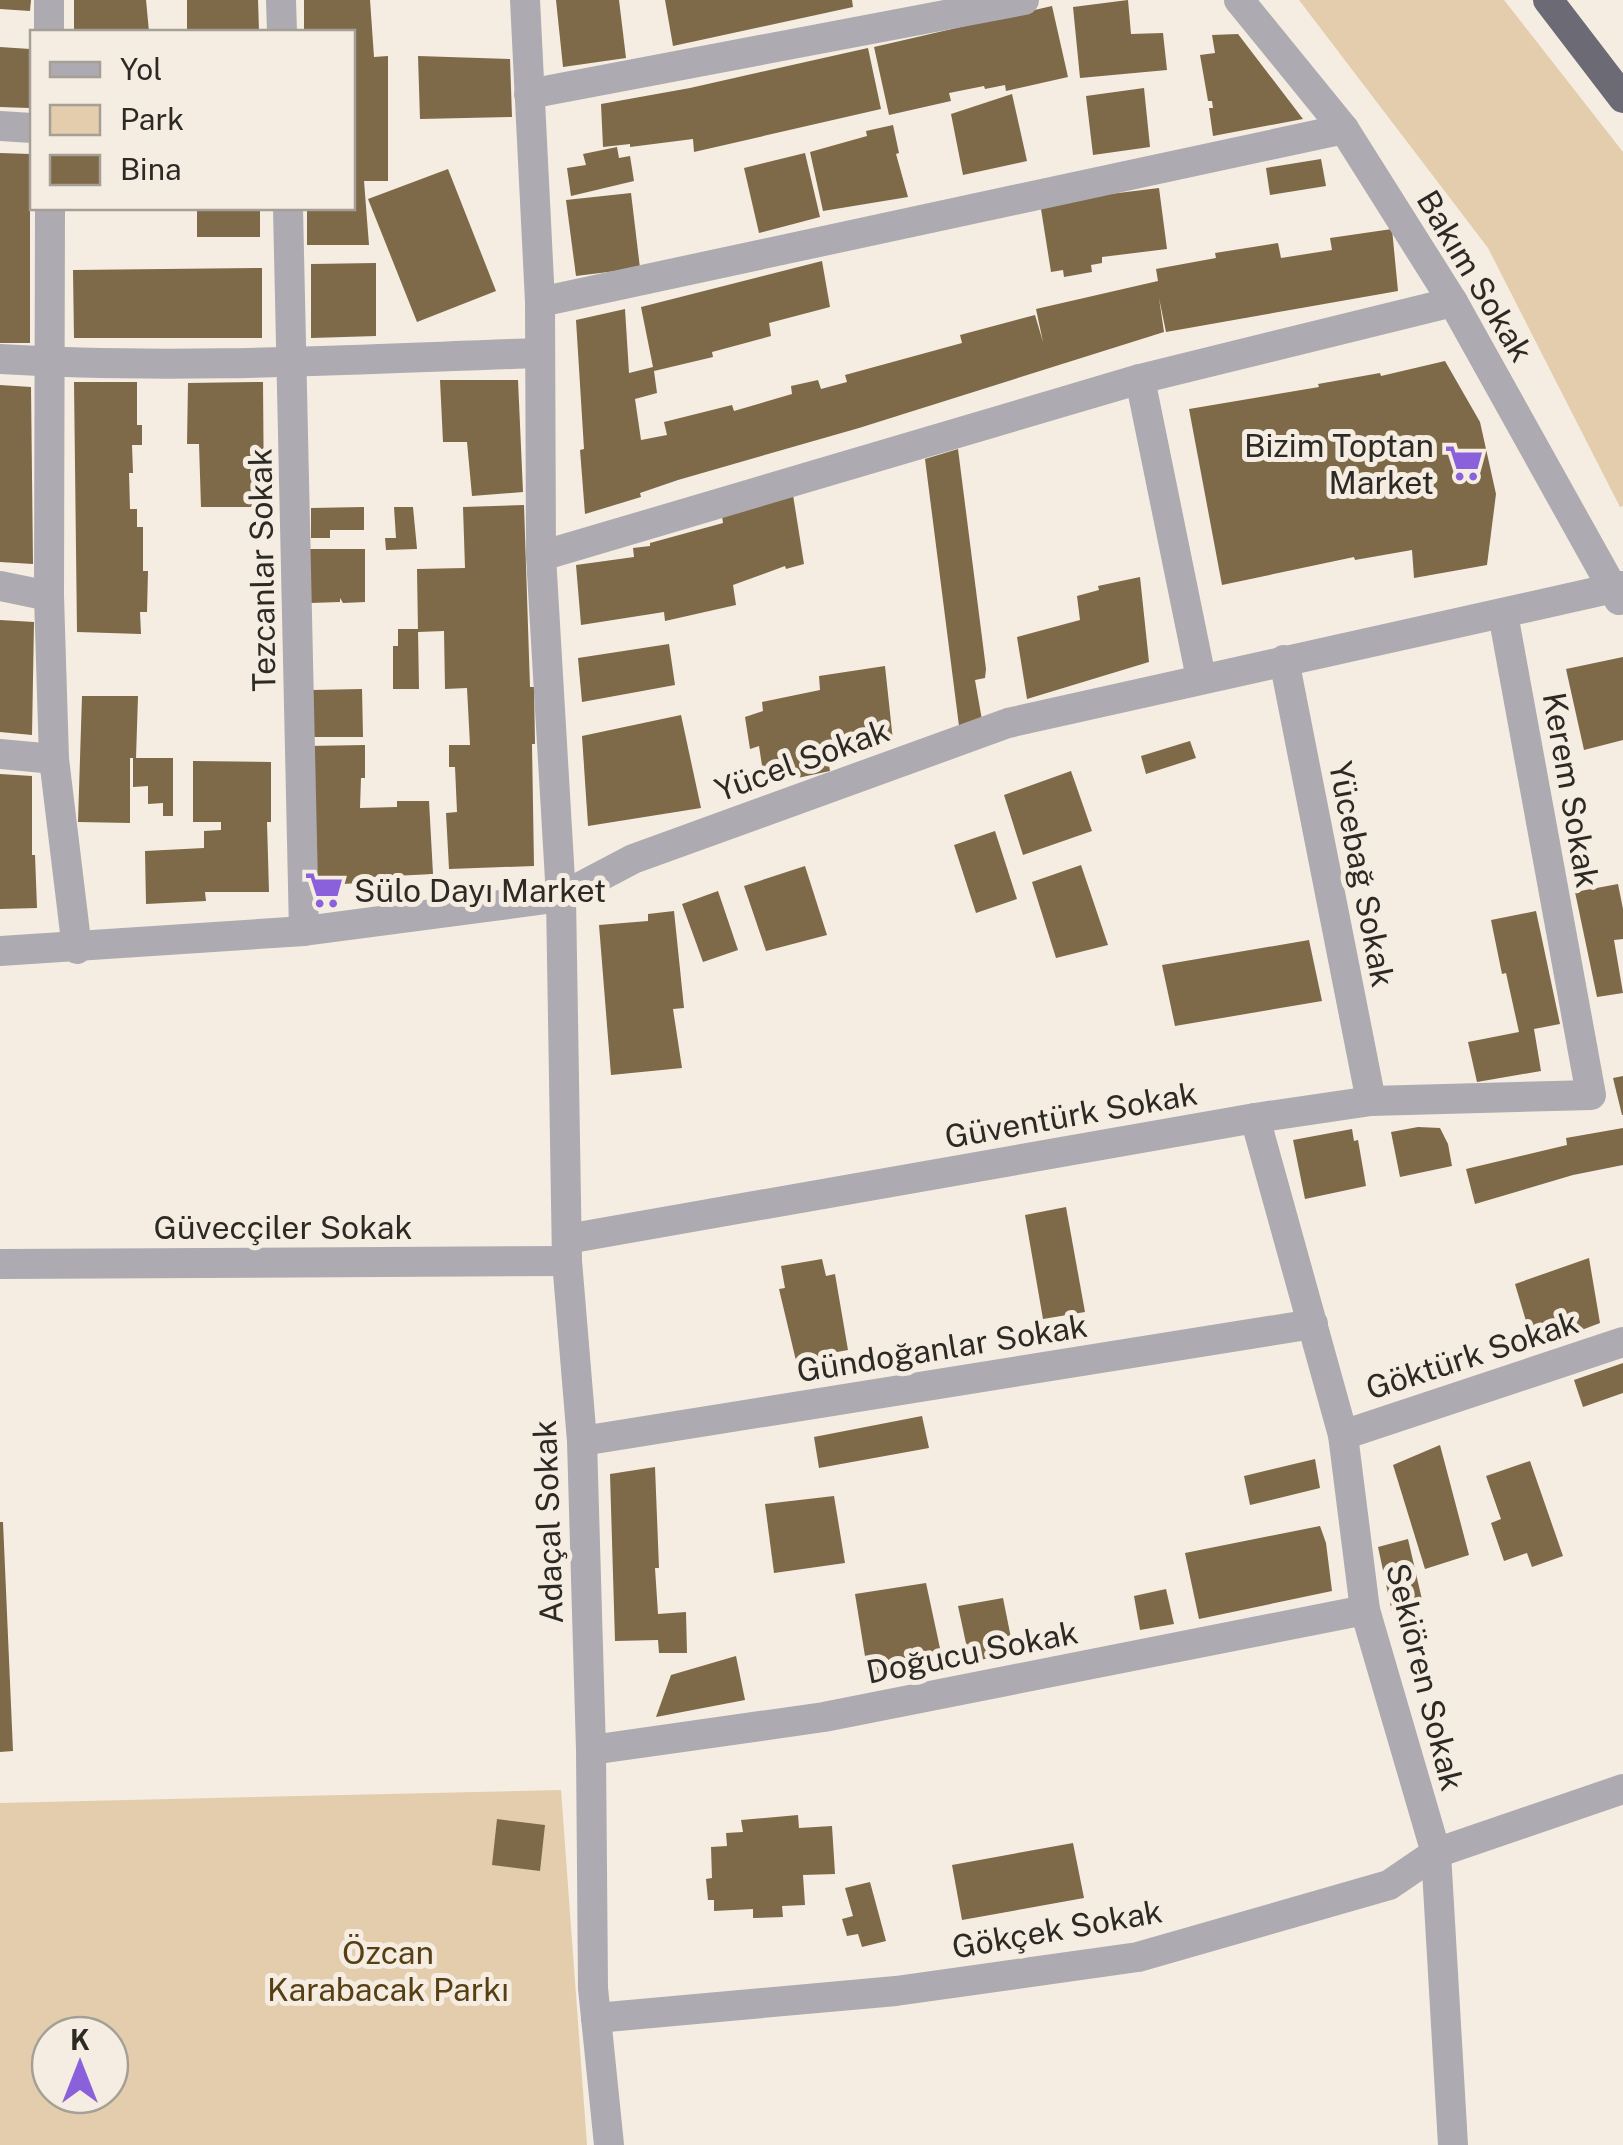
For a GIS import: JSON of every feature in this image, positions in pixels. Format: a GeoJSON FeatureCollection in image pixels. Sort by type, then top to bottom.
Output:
{"type":"FeatureCollection","features":[{"type":"Feature","properties":{"kind":"highway"},"geometry":{"type":"LineString","coordinates":[[1548,0],[1623,98]]}},
{"type":"Feature","properties":{"kind":"street"},"geometry":{"type":"LineString","coordinates":[[48,0],[49,30]]}},
{"type":"Feature","properties":{"kind":"street"},"geometry":{"type":"LineString","coordinates":[[281,0],[282,30]]}},
{"type":"Feature","properties":{"kind":"street","name":"Adaçal Sokak"},"geometry":{"type":"LineString","coordinates":[[525,0],[540,302],[542,556],[561,896],[567,1250],[582,1442],[596,2018],[609,2145]]}},
{"type":"Feature","properties":{"kind":"street"},"geometry":{"type":"LineString","coordinates":[[529,94],[1024,0]]}},
{"type":"Feature","properties":{"kind":"street","name":"Bakım Sokak"},"geometry":{"type":"LineString","coordinates":[[1239,0],[1344,128],[1454,302],[1618,593]]}},
{"type":"Feature","properties":{"kind":"street"},"geometry":{"type":"LineString","coordinates":[[0,126],[30,128]]}},
{"type":"Feature","properties":{"kind":"street"},"geometry":{"type":"LineString","coordinates":[[540,302],[1344,128]]}},
{"type":"Feature","properties":{"kind":"street"},"geometry":{"type":"LineString","coordinates":[[50,210],[49,596],[54,759],[76,949]]}},
{"type":"Feature","properties":{"kind":"street","name":"Tezcanlar Sokak"},"geometry":{"type":"LineString","coordinates":[[288,210],[304,931]]}},
{"type":"Feature","properties":{"kind":"street"},"geometry":{"type":"LineString","coordinates":[[542,556],[1140,379],[1454,302]]}},
{"type":"Feature","properties":{"kind":"street"},"geometry":{"type":"LineString","coordinates":[[0,359],[294,361],[540,353]]}},
{"type":"Feature","properties":{"kind":"street"},"geometry":{"type":"LineString","coordinates":[[1140,379],[1201,678]]}},
{"type":"Feature","properties":{"kind":"street"},"geometry":{"type":"LineString","coordinates":[[0,586],[49,596]]}},
{"type":"Feature","properties":{"kind":"street","name":"Yücel Sokak"},"geometry":{"type":"LineString","coordinates":[[0,951],[304,931],[561,896],[633,859],[1008,723],[1284,660],[1618,593]]}},
{"type":"Feature","properties":{"kind":"street","name":"Kerem Sokak"},"geometry":{"type":"LineString","coordinates":[[1503,614],[1591,1096]]}},
{"type":"Feature","properties":{"kind":"street","name":"Yücebağ Sokak"},"geometry":{"type":"LineString","coordinates":[[1284,660],[1371,1101]]}},
{"type":"Feature","properties":{"kind":"street"},"geometry":{"type":"LineString","coordinates":[[0,754],[54,759]]}},
{"type":"Feature","properties":{"kind":"street","name":"Güventürk Sokak"},"geometry":{"type":"LineString","coordinates":[[567,1250],[1255,1118],[1371,1101],[1591,1096]]}},
{"type":"Feature","properties":{"kind":"street","name":"Sekiören Sokak"},"geometry":{"type":"LineString","coordinates":[[1255,1118],[1343,1434],[1365,1610],[1436,1853],[1453,2145]]}},
{"type":"Feature","properties":{"kind":"street","name":"Güvecçiler Sokak"},"geometry":{"type":"LineString","coordinates":[[0,1264],[567,1250]]}},
{"type":"Feature","properties":{"kind":"street","name":"Gündoğanlar Sokak"},"geometry":{"type":"LineString","coordinates":[[582,1442],[1313,1324]]}},
{"type":"Feature","properties":{"kind":"street","name":"Göktürk Sokak"},"geometry":{"type":"LineString","coordinates":[[1343,1434],[1623,1342]]}},
{"type":"Feature","properties":{"kind":"street","name":"Doğucu Sokak"},"geometry":{"type":"LineString","coordinates":[[591,1750],[824,1717],[1365,1610]]}},
{"type":"Feature","properties":{"kind":"street","name":"Gökçek Sokak"},"geometry":{"type":"LineString","coordinates":[[596,2018],[896,1990],[1138,1956],[1389,1885],[1436,1853],[1623,1789]]}},
{"type":"Feature","properties":{"kind":"green space"},"geometry":{"type":"Polygon","coordinates":[[[1299,0],[1504,0],[1623,152],[1623,506],[1620,507],[1488,248],[1299,0]]]}},
{"type":"Feature","properties":{"kind":"green space","name":"Özcan Karabacak Parkı"},"geometry":{"type":"Polygon","coordinates":[[[561,1790],[587,2145],[0,2145],[0,1803],[561,1790]]]}},
{"type":"Feature","properties":{"kind":"building"},"geometry":{"type":"Polygon","coordinates":[[[0,0],[31,0],[30,11],[0,9],[0,0]]]}},
{"type":"Feature","properties":{"kind":"building"},"geometry":{"type":"Polygon","coordinates":[[[74,0],[146,0],[149,30],[74,30],[74,0]]]}},
{"type":"Feature","properties":{"kind":"building"},"geometry":{"type":"Polygon","coordinates":[[[187,0],[258,0],[259,30],[187,30],[187,0]]]}},
{"type":"Feature","properties":{"kind":"building"},"geometry":{"type":"Polygon","coordinates":[[[304,0],[370,0],[374,57],[388,56],[388,181],[364,181],[369,245],[307,245],[307,210],[355,210],[355,30],[304,30],[304,0]]]}},
{"type":"Feature","properties":{"kind":"building"},"geometry":{"type":"Polygon","coordinates":[[[556,0],[619,0],[626,58],[563,67],[556,0]]]}},
{"type":"Feature","properties":{"kind":"building"},"geometry":{"type":"Polygon","coordinates":[[[665,0],[852,0],[853,7],[673,46],[665,0]]]}},
{"type":"Feature","properties":{"kind":"building"},"geometry":{"type":"Polygon","coordinates":[[[1128,0],[1131,34],[1163,33],[1167,70],[1080,78],[1073,7],[1128,0]]]}},
{"type":"Feature","properties":{"kind":"building"},"geometry":{"type":"Polygon","coordinates":[[[1052,6],[1068,77],[1006,91],[1005,85],[949,93],[951,101],[889,115],[874,47],[1052,6]]]}},
{"type":"Feature","properties":{"kind":"building"},"geometry":{"type":"Polygon","coordinates":[[[1238,34],[1303,119],[1213,136],[1209,108],[1213,108],[1212,101],[1208,101],[1200,55],[1215,53],[1212,35],[1238,34]]]}},
{"type":"Feature","properties":{"kind":"building"},"geometry":{"type":"Polygon","coordinates":[[[0,47],[30,49],[29,108],[0,107],[0,47]]]}},
{"type":"Feature","properties":{"kind":"building"},"geometry":{"type":"Polygon","coordinates":[[[868,48],[881,109],[694,152],[693,139],[603,147],[601,104],[868,48]]]}},
{"type":"Feature","properties":{"kind":"building"},"geometry":{"type":"Polygon","coordinates":[[[418,56],[510,59],[512,117],[420,119],[418,56]]]}},
{"type":"Feature","properties":{"kind":"building"},"geometry":{"type":"Polygon","coordinates":[[[1144,88],[1150,147],[1093,155],[1086,96],[1144,88]]]}},
{"type":"Feature","properties":{"kind":"building"},"geometry":{"type":"Polygon","coordinates":[[[1012,94],[1027,161],[963,175],[951,114],[1012,94]]]}},
{"type":"Feature","properties":{"kind":"building"},"geometry":{"type":"Polygon","coordinates":[[[893,125],[908,197],[823,211],[810,152],[893,125]]]}},
{"type":"Feature","properties":{"kind":"building"},"geometry":{"type":"Polygon","coordinates":[[[617,147],[619,158],[630,156],[634,181],[571,196],[567,168],[586,165],[583,154],[617,147]]]}},
{"type":"Feature","properties":{"kind":"building"},"geometry":{"type":"Polygon","coordinates":[[[0,153],[30,154],[30,343],[0,343],[0,153]]]}},
{"type":"Feature","properties":{"kind":"building"},"geometry":{"type":"Polygon","coordinates":[[[805,153],[820,217],[759,233],[744,168],[805,153]]]}},
{"type":"Feature","properties":{"kind":"building"},"geometry":{"type":"Polygon","coordinates":[[[1321,159],[1326,186],[1270,195],[1266,168],[1321,159]]]}},
{"type":"Feature","properties":{"kind":"building"},"geometry":{"type":"Polygon","coordinates":[[[448,169],[496,291],[417,322],[368,199],[448,169]]]}},
{"type":"Feature","properties":{"kind":"building"},"geometry":{"type":"Polygon","coordinates":[[[1159,188],[1167,249],[1102,257],[1102,263],[1091,265],[1092,272],[1064,277],[1063,270],[1051,272],[1041,209],[1094,196],[1159,188]]]}},
{"type":"Feature","properties":{"kind":"building"},"geometry":{"type":"Polygon","coordinates":[[[631,193],[640,268],[576,276],[566,200],[631,193]]]}},
{"type":"Feature","properties":{"kind":"building"},"geometry":{"type":"Polygon","coordinates":[[[197,210],[260,210],[260,237],[197,237],[197,210]]]}},
{"type":"Feature","properties":{"kind":"building"},"geometry":{"type":"Polygon","coordinates":[[[1392,229],[1398,291],[1166,332],[1159,298],[1164,332],[678,480],[640,493],[641,497],[585,514],[576,320],[625,309],[629,373],[653,367],[641,307],[822,261],[830,307],[769,323],[771,336],[712,352],[713,357],[654,371],[657,393],[635,399],[641,440],[667,435],[664,422],[732,405],[734,411],[792,394],[791,386],[818,380],[821,389],[847,382],[845,375],[962,343],[960,335],[1035,315],[1043,342],[1036,309],[1158,281],[1156,269],[1216,258],[1215,253],[1278,243],[1281,258],[1332,250],[1330,238],[1392,229]]]}},
{"type":"Feature","properties":{"kind":"building"},"geometry":{"type":"Polygon","coordinates":[[[376,263],[376,336],[311,338],[311,264],[376,263]]]}},
{"type":"Feature","properties":{"kind":"building"},"geometry":{"type":"Polygon","coordinates":[[[262,268],[262,338],[74,338],[73,270],[262,268]]]}},
{"type":"Feature","properties":{"kind":"building"},"geometry":{"type":"Polygon","coordinates":[[[1445,361],[1480,422],[1496,494],[1487,565],[1414,578],[1412,550],[1355,560],[1354,557],[1222,585],[1189,409],[1445,361]]]}},
{"type":"Feature","properties":{"kind":"building"},"geometry":{"type":"Polygon","coordinates":[[[440,380],[518,380],[523,492],[472,496],[467,442],[443,442],[440,380]]]}},
{"type":"Feature","properties":{"kind":"building"},"geometry":{"type":"Polygon","coordinates":[[[74,382],[137,382],[137,425],[142,425],[142,445],[132,445],[133,473],[129,473],[130,509],[137,509],[137,527],[143,527],[143,571],[148,571],[147,612],[140,612],[141,634],[77,632],[74,382]]]}},
{"type":"Feature","properties":{"kind":"building"},"geometry":{"type":"Polygon","coordinates":[[[263,382],[264,507],[201,507],[199,444],[187,444],[188,383],[263,382]]]}},
{"type":"Feature","properties":{"kind":"building"},"geometry":{"type":"Polygon","coordinates":[[[0,385],[31,387],[33,564],[0,562],[0,385]]]}},
{"type":"Feature","properties":{"kind":"building"},"geometry":{"type":"Polygon","coordinates":[[[958,449],[986,669],[985,678],[975,680],[982,720],[959,726],[925,459],[958,449]]]}},
{"type":"Feature","properties":{"kind":"building"},"geometry":{"type":"Polygon","coordinates":[[[793,495],[804,564],[786,569],[785,566],[733,585],[736,605],[665,621],[664,612],[581,625],[576,565],[634,557],[633,548],[723,523],[722,516],[793,495]]]}},
{"type":"Feature","properties":{"kind":"building"},"geometry":{"type":"Polygon","coordinates":[[[524,505],[530,687],[534,687],[534,866],[449,869],[446,813],[457,812],[455,767],[449,767],[449,745],[470,745],[467,688],[445,689],[444,631],[418,632],[417,569],[465,568],[463,507],[524,505]]]}},
{"type":"Feature","properties":{"kind":"building"},"geometry":{"type":"Polygon","coordinates":[[[364,507],[364,530],[330,530],[330,538],[311,538],[311,508],[364,507]]]}},
{"type":"Feature","properties":{"kind":"building"},"geometry":{"type":"Polygon","coordinates":[[[394,507],[413,507],[417,549],[386,550],[385,538],[396,538],[394,507]]]}},
{"type":"Feature","properties":{"kind":"building"},"geometry":{"type":"Polygon","coordinates":[[[309,549],[365,549],[365,602],[343,603],[340,598],[340,602],[310,603],[309,549]]]}},
{"type":"Feature","properties":{"kind":"building"},"geometry":{"type":"Polygon","coordinates":[[[1140,577],[1149,662],[1027,699],[1017,637],[1080,620],[1077,596],[1099,590],[1098,586],[1140,577]]]}},
{"type":"Feature","properties":{"kind":"building"},"geometry":{"type":"Polygon","coordinates":[[[0,620],[34,622],[32,735],[0,732],[0,620]]]}},
{"type":"Feature","properties":{"kind":"building"},"geometry":{"type":"Polygon","coordinates":[[[398,629],[418,629],[419,689],[393,689],[393,646],[398,646],[398,629]]]}},
{"type":"Feature","properties":{"kind":"building"},"geometry":{"type":"Polygon","coordinates":[[[669,644],[675,685],[582,702],[578,658],[669,644]]]}},
{"type":"Feature","properties":{"kind":"building"},"geometry":{"type":"Polygon","coordinates":[[[1623,657],[1623,740],[1584,750],[1566,669],[1623,657]]]}},
{"type":"Feature","properties":{"kind":"building"},"geometry":{"type":"Polygon","coordinates":[[[885,666],[893,741],[871,748],[872,751],[828,759],[830,771],[765,785],[759,746],[750,749],[745,717],[763,711],[762,702],[820,690],[819,676],[885,666]]]}},
{"type":"Feature","properties":{"kind":"building"},"geometry":{"type":"Polygon","coordinates":[[[362,689],[363,737],[311,737],[311,690],[362,689]]]}},
{"type":"Feature","properties":{"kind":"building"},"geometry":{"type":"Polygon","coordinates":[[[82,696],[138,696],[136,758],[130,758],[130,823],[78,822],[82,696]]]}},
{"type":"Feature","properties":{"kind":"building"},"geometry":{"type":"Polygon","coordinates":[[[681,715],[701,808],[588,826],[582,736],[681,715]]]}},
{"type":"Feature","properties":{"kind":"building"},"geometry":{"type":"Polygon","coordinates":[[[1190,741],[1196,758],[1146,774],[1141,756],[1190,741]]]}},
{"type":"Feature","properties":{"kind":"building"},"geometry":{"type":"Polygon","coordinates":[[[365,745],[360,808],[397,807],[397,801],[429,801],[433,874],[312,886],[307,746],[365,745]]]}},
{"type":"Feature","properties":{"kind":"building"},"geometry":{"type":"Polygon","coordinates":[[[133,758],[173,758],[173,816],[163,816],[163,803],[148,804],[148,786],[133,787],[133,758]]]}},
{"type":"Feature","properties":{"kind":"building"},"geometry":{"type":"Polygon","coordinates":[[[193,761],[271,762],[271,822],[267,822],[269,892],[205,892],[206,901],[146,904],[145,851],[204,848],[204,831],[221,830],[221,822],[193,822],[193,761]]]}},
{"type":"Feature","properties":{"kind":"building"},"geometry":{"type":"Polygon","coordinates":[[[1071,771],[1092,831],[1023,855],[1004,795],[1071,771]]]}},
{"type":"Feature","properties":{"kind":"building"},"geometry":{"type":"Polygon","coordinates":[[[0,774],[32,776],[37,908],[0,909],[0,774]]]}},
{"type":"Feature","properties":{"kind":"building"},"geometry":{"type":"Polygon","coordinates":[[[995,831],[1017,899],[976,913],[954,845],[995,831]]]}},
{"type":"Feature","properties":{"kind":"building"},"geometry":{"type":"Polygon","coordinates":[[[1081,865],[1108,945],[1056,958],[1032,882],[1081,865]]]}},
{"type":"Feature","properties":{"kind":"building"},"geometry":{"type":"Polygon","coordinates":[[[805,866],[827,935],[766,951],[744,886],[805,866]]]}},
{"type":"Feature","properties":{"kind":"building"},"geometry":{"type":"Polygon","coordinates":[[[1618,884],[1623,939],[1614,940],[1623,993],[1597,997],[1575,892],[1618,884]]]}},
{"type":"Feature","properties":{"kind":"building"},"geometry":{"type":"Polygon","coordinates":[[[718,891],[738,950],[703,962],[682,904],[718,891]]]}},
{"type":"Feature","properties":{"kind":"building"},"geometry":{"type":"Polygon","coordinates":[[[674,911],[684,1008],[673,1009],[682,1068],[611,1075],[599,925],[648,921],[648,914],[674,911]]]}},
{"type":"Feature","properties":{"kind":"building"},"geometry":{"type":"Polygon","coordinates":[[[1536,911],[1560,1024],[1534,1029],[1541,1071],[1477,1082],[1468,1042],[1519,1032],[1491,920],[1536,911]]]}},
{"type":"Feature","properties":{"kind":"building"},"geometry":{"type":"Polygon","coordinates":[[[1309,940],[1322,1001],[1175,1026],[1162,965],[1309,940]]]}},
{"type":"Feature","properties":{"kind":"building"},"geometry":{"type":"Polygon","coordinates":[[[1623,1076],[1623,1115],[1622,1115],[1613,1078],[1623,1076]]]}},
{"type":"Feature","properties":{"kind":"building"},"geometry":{"type":"Polygon","coordinates":[[[1440,1128],[1452,1166],[1400,1177],[1391,1132],[1440,1128]]]}},
{"type":"Feature","properties":{"kind":"building"},"geometry":{"type":"Polygon","coordinates":[[[1623,1128],[1623,1165],[1573,1175],[1475,1204],[1466,1169],[1567,1145],[1566,1138],[1623,1128]]]}},
{"type":"Feature","properties":{"kind":"building"},"geometry":{"type":"Polygon","coordinates":[[[1352,1129],[1354,1141],[1358,1140],[1366,1186],[1305,1199],[1293,1140],[1352,1129]]]}},
{"type":"Feature","properties":{"kind":"building"},"geometry":{"type":"Polygon","coordinates":[[[1066,1207],[1085,1312],[1043,1319],[1025,1215],[1066,1207]]]}},
{"type":"Feature","properties":{"kind":"building"},"geometry":{"type":"Polygon","coordinates":[[[1589,1258],[1600,1323],[1534,1348],[1515,1284],[1589,1258]]]}},
{"type":"Feature","properties":{"kind":"building"},"geometry":{"type":"Polygon","coordinates":[[[822,1259],[826,1276],[835,1274],[848,1350],[797,1365],[779,1289],[785,1288],[781,1266],[822,1259]]]}},
{"type":"Feature","properties":{"kind":"building"},"geometry":{"type":"Polygon","coordinates":[[[1623,1363],[1623,1393],[1583,1407],[1574,1380],[1623,1363]]]}},
{"type":"Feature","properties":{"kind":"building"},"geometry":{"type":"Polygon","coordinates":[[[922,1416],[929,1448],[819,1468],[814,1437],[922,1416]]]}},
{"type":"Feature","properties":{"kind":"building"},"geometry":{"type":"Polygon","coordinates":[[[1440,1445],[1469,1555],[1425,1569],[1393,1465],[1440,1445]]]}},
{"type":"Feature","properties":{"kind":"building"},"geometry":{"type":"Polygon","coordinates":[[[1315,1459],[1320,1488],[1250,1505],[1244,1476],[1315,1459]]]}},
{"type":"Feature","properties":{"kind":"building"},"geometry":{"type":"Polygon","coordinates":[[[1530,1461],[1563,1556],[1532,1567],[1527,1553],[1504,1561],[1491,1523],[1501,1519],[1486,1476],[1530,1461]]]}},
{"type":"Feature","properties":{"kind":"building"},"geometry":{"type":"Polygon","coordinates":[[[655,1467],[658,1614],[686,1612],[687,1653],[659,1653],[658,1640],[615,1641],[610,1474],[655,1467]]]}},
{"type":"Feature","properties":{"kind":"building"},"geometry":{"type":"Polygon","coordinates":[[[834,1496],[845,1563],[774,1573],[765,1504],[834,1496]]]}},
{"type":"Feature","properties":{"kind":"building"},"geometry":{"type":"Polygon","coordinates":[[[0,1522],[13,1751],[0,1752],[0,1522]]]}},
{"type":"Feature","properties":{"kind":"building"},"geometry":{"type":"Polygon","coordinates":[[[1320,1526],[1332,1591],[1199,1619],[1185,1553],[1320,1526]]]}},
{"type":"Feature","properties":{"kind":"building"},"geometry":{"type":"Polygon","coordinates":[[[1408,1539],[1423,1604],[1392,1612],[1378,1547],[1408,1539]]]}},
{"type":"Feature","properties":{"kind":"building"},"geometry":{"type":"Polygon","coordinates":[[[926,1583],[944,1667],[869,1681],[855,1594],[926,1583]]]}},
{"type":"Feature","properties":{"kind":"building"},"geometry":{"type":"Polygon","coordinates":[[[1166,1589],[1174,1624],[1140,1630],[1134,1596],[1166,1589]]]}},
{"type":"Feature","properties":{"kind":"building"},"geometry":{"type":"Polygon","coordinates":[[[1003,1598],[1014,1653],[970,1662],[958,1606],[1003,1598]]]}},
{"type":"Feature","properties":{"kind":"building"},"geometry":{"type":"Polygon","coordinates":[[[736,1656],[745,1700],[656,1717],[671,1675],[736,1656]]]}},
{"type":"Feature","properties":{"kind":"building"},"geometry":{"type":"Polygon","coordinates":[[[798,1815],[799,1828],[832,1826],[835,1874],[803,1875],[805,1905],[782,1906],[783,1917],[753,1918],[753,1909],[714,1911],[714,1900],[708,1900],[706,1879],[712,1878],[711,1847],[727,1846],[726,1833],[743,1832],[741,1820],[798,1815]]]}},
{"type":"Feature","properties":{"kind":"building"},"geometry":{"type":"Polygon","coordinates":[[[497,1819],[545,1825],[540,1871],[492,1865],[497,1819]]]}},
{"type":"Feature","properties":{"kind":"building"},"geometry":{"type":"Polygon","coordinates":[[[1073,1843],[1084,1898],[962,1920],[952,1865],[1073,1843]]]}},
{"type":"Feature","properties":{"kind":"building"},"geometry":{"type":"Polygon","coordinates":[[[870,1882],[886,1941],[862,1947],[858,1934],[847,1936],[842,1919],[853,1916],[845,1888],[870,1882]]]}},
{"type":"Feature","properties":{"kind":"place","name":"Bizim Toptan Market"},"geometry":{"type":"Point","coordinates":[1464,463]}},
{"type":"Feature","properties":{"kind":"place","name":"Sülo Dayı Market"},"geometry":{"type":"Point","coordinates":[324,890]}}]}
